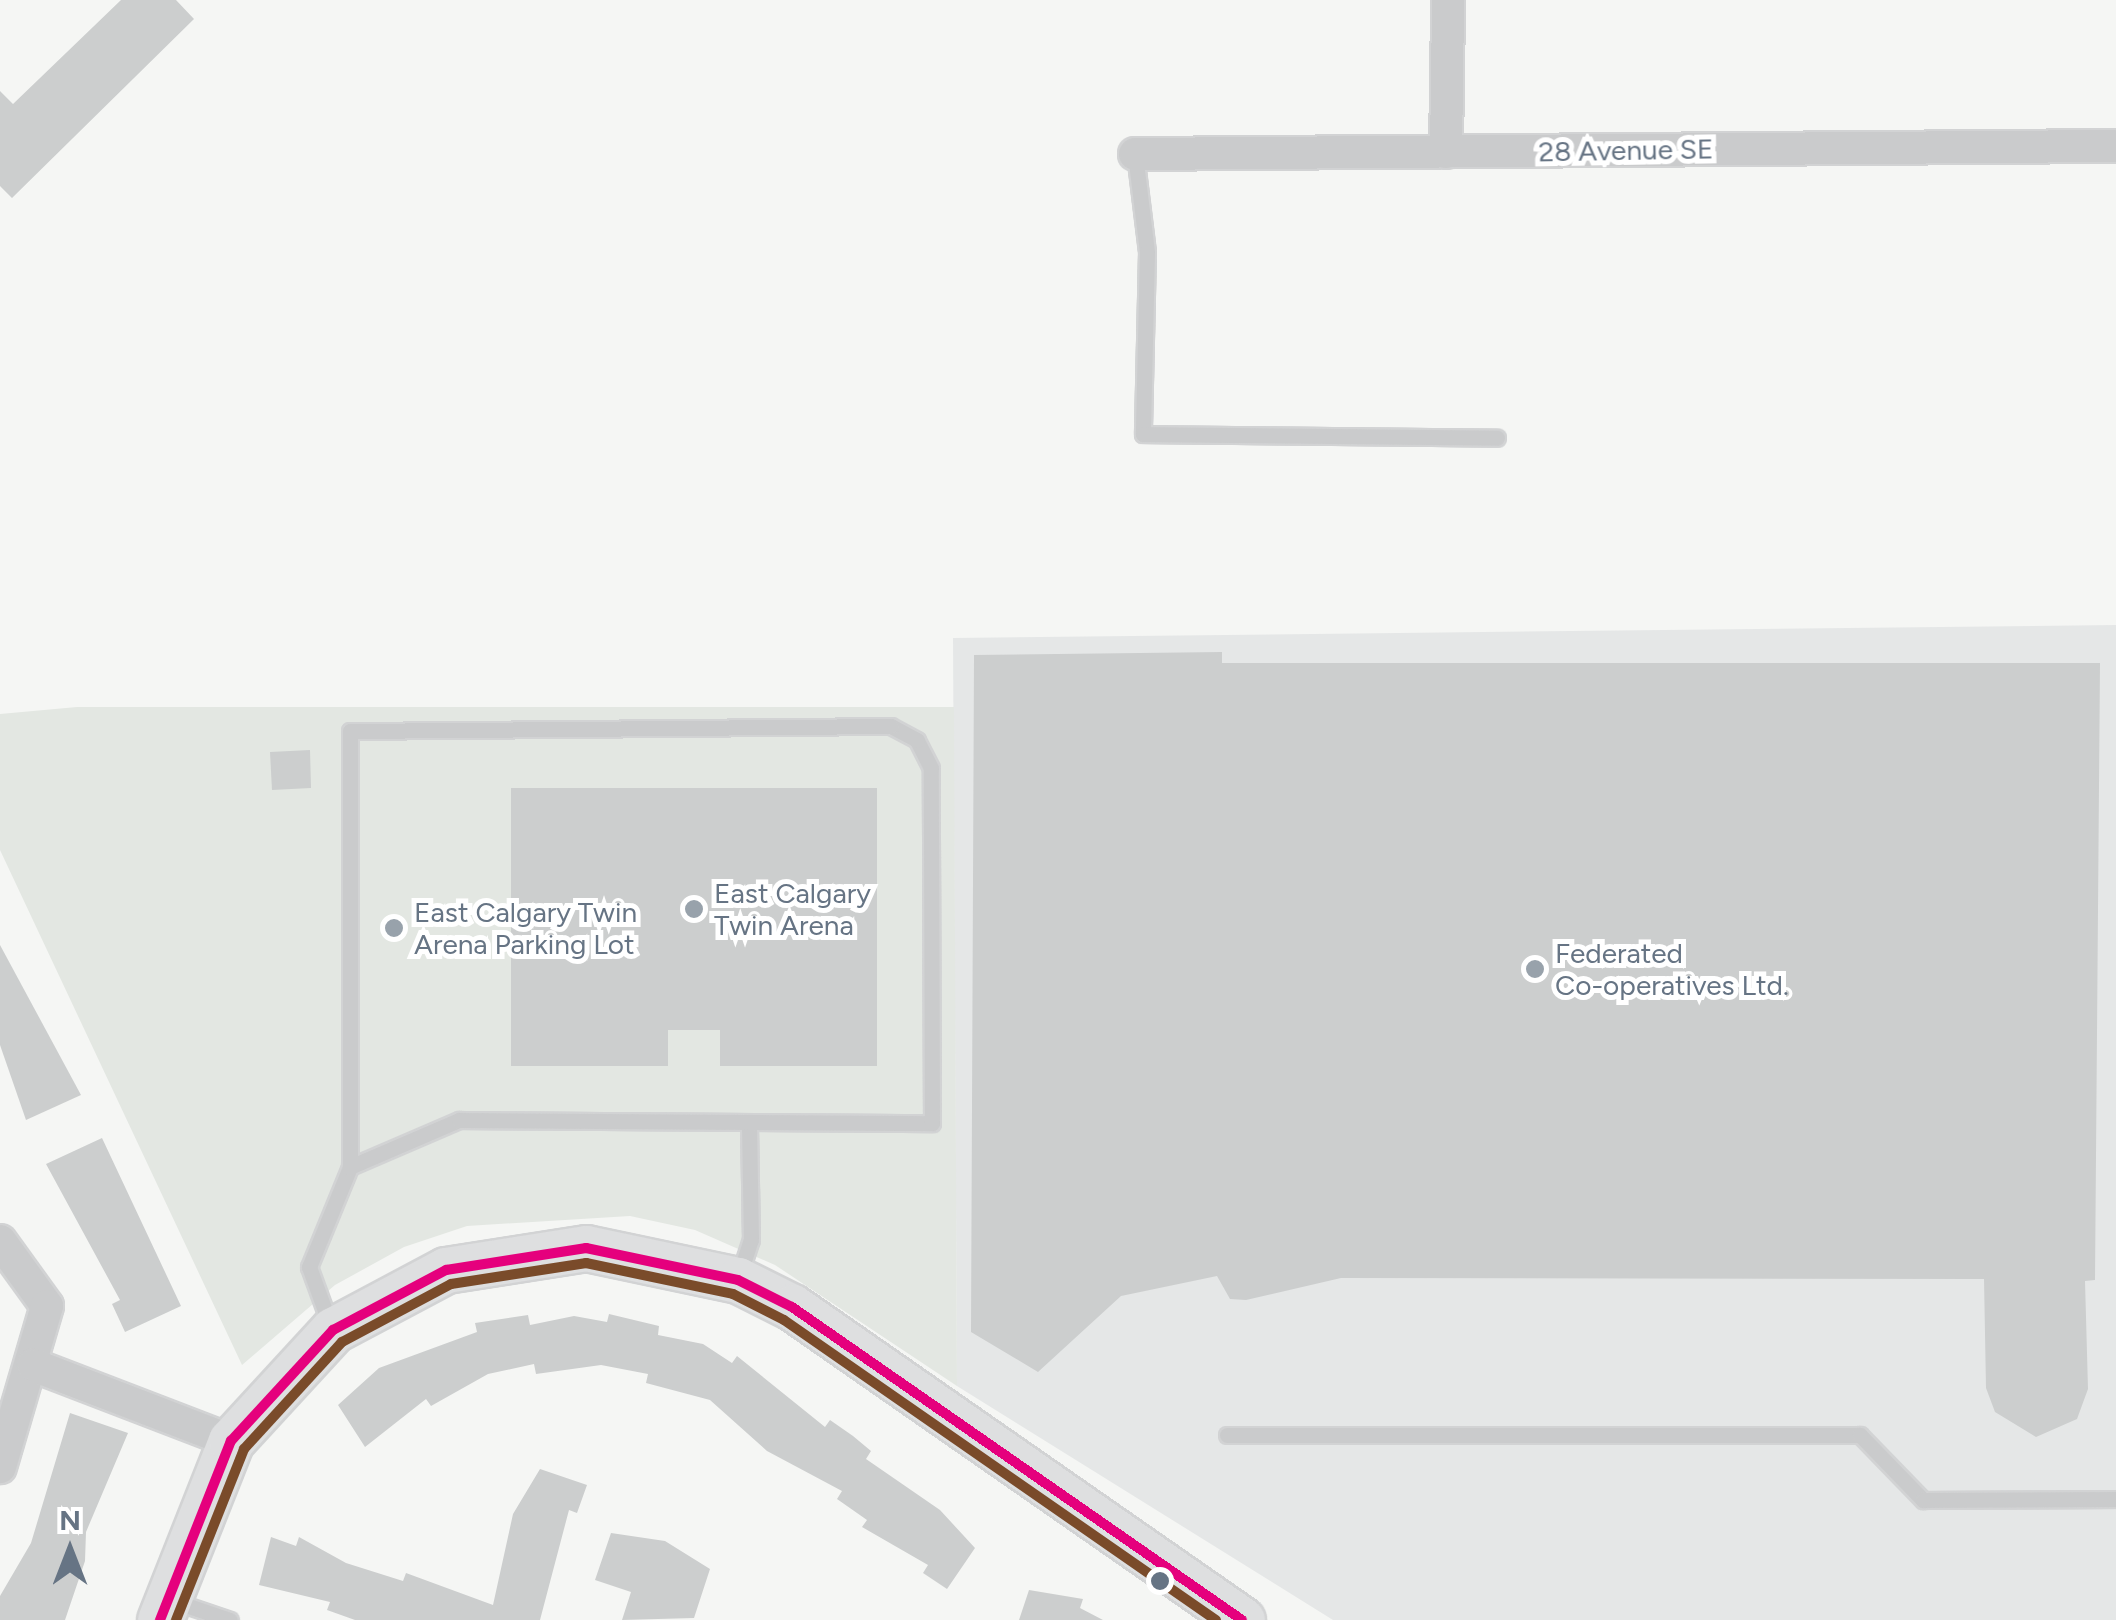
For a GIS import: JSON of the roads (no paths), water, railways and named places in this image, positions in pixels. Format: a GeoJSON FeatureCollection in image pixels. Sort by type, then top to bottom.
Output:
{"type":"FeatureCollection","features":[{"type":"Feature","properties":{"kind":"street"},"geometry":{"type":"LineString","coordinates":[[1446,152],[1448,0]]}},
{"type":"Feature","properties":{"kind":"street","name":"28 Avenue SE"},"geometry":{"type":"LineString","coordinates":[[1136,154],[2116,146]]}},
{"type":"Feature","properties":{"kind":"street"},"geometry":{"type":"LineString","coordinates":[[0,1240],[47,1306],[33,1366],[0,1468]]}},
{"type":"Feature","properties":{"kind":"street"},"geometry":{"type":"LineString","coordinates":[[164,1610],[231,1440],[333,1330],[391,1292],[511,1253],[586,1248],[738,1280],[792,1308],[1242,1620]]}},
{"type":"Feature","properties":{"kind":"street"},"geometry":{"type":"LineString","coordinates":[[33,1366],[231,1440]]}},
{"type":"Feature","properties":{"kind":"lane"},"geometry":{"type":"LineString","coordinates":[[1136,154],[1147,252],[1143,434],[1497,438]]}},
{"type":"Feature","properties":{"kind":"lane"},"geometry":{"type":"LineString","coordinates":[[333,1330],[309,1267],[350,1167],[350,731],[891,726],[917,740],[931,768],[932,1123],[749,1126],[460,1120],[350,1167]]}},
{"type":"Feature","properties":{"kind":"lane"},"geometry":{"type":"LineString","coordinates":[[738,1280],[751,1240],[749,1126]]}},
{"type":"Feature","properties":{"kind":"lane"},"geometry":{"type":"LineString","coordinates":[[1227,1435],[1860,1435],[1924,1500],[2116,1499]]}},
{"type":"Feature","properties":{"kind":"lane"},"geometry":{"type":"LineString","coordinates":[[164,1610],[230,1620]]}},
{"type":"Feature","properties":{"kind":"place","name":"East Calgary Twin Arena"},"geometry":{"type":"Point","coordinates":[694,909]}},
{"type":"Feature","properties":{"kind":"place","name":"East Calgary Twin Arena Parking Lot"},"geometry":{"type":"Point","coordinates":[394,928]}},
{"type":"Feature","properties":{"kind":"place","name":"Federated Co-operatives Ltd."},"geometry":{"type":"Point","coordinates":[1535,969]}}]}
